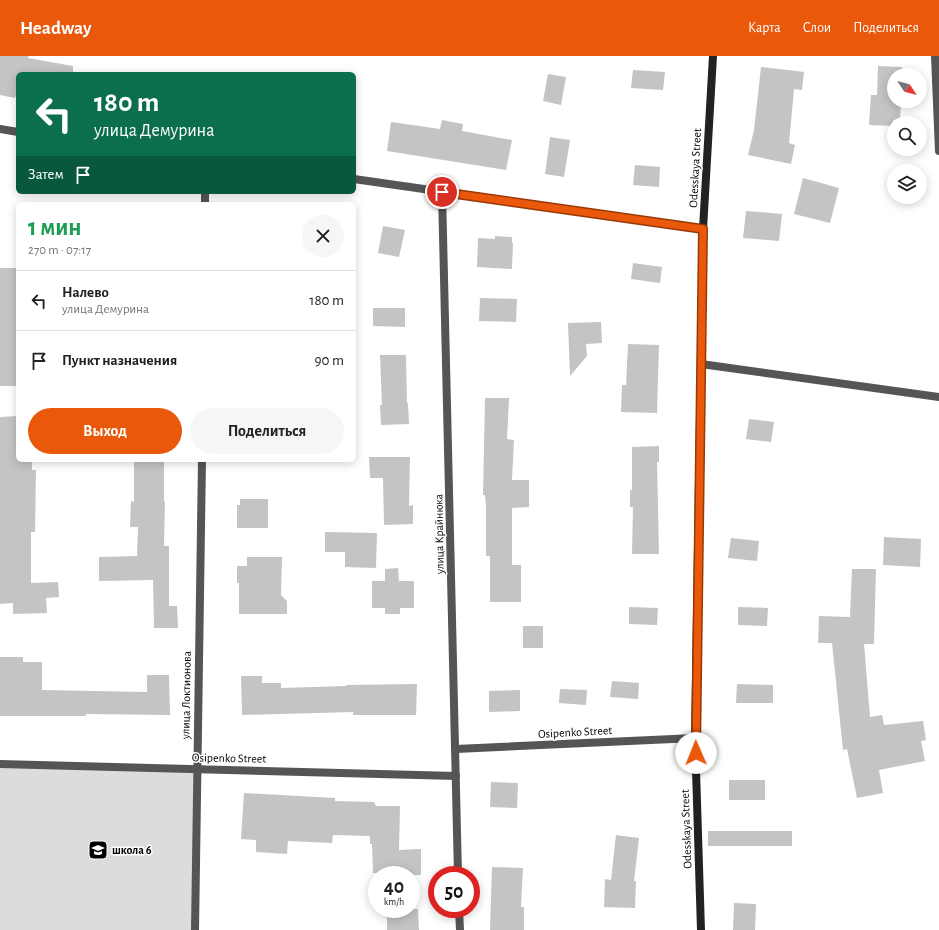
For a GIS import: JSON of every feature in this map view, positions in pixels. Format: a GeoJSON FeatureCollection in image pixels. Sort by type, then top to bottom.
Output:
{"type":"FeatureCollection","features":[{"type":"Feature","properties":{"kind":"main road","name":"Odesskaya Street"},"geometry":{"type":"LineString","coordinates":[[700,930],[695,738],[703,229],[713,56]]}},
{"type":"Feature","properties":{"kind":"street"},"geometry":{"type":"LineString","coordinates":[[935,56],[939,151]]}},
{"type":"Feature","properties":{"kind":"street"},"geometry":{"type":"LineString","coordinates":[[0,129],[16,132]]}},
{"type":"Feature","properties":{"kind":"street"},"geometry":{"type":"LineString","coordinates":[[356,179],[703,229]]}},
{"type":"Feature","properties":{"kind":"street","name":"улица Крайнюка"},"geometry":{"type":"LineString","coordinates":[[442,192],[458,866]]}},
{"type":"Feature","properties":{"kind":"street"},"geometry":{"type":"LineString","coordinates":[[701,364],[939,397]]}},
{"type":"Feature","properties":{"kind":"street","name":"улица Локтионова"},"geometry":{"type":"LineString","coordinates":[[195,930],[202,462]]}},
{"type":"Feature","properties":{"kind":"street","name":"Osipenko Street"},"geometry":{"type":"LineString","coordinates":[[456,749],[695,738]]}},
{"type":"Feature","properties":{"kind":"street","name":"Osipenko Street"},"geometry":{"type":"LineString","coordinates":[[0,764],[456,776]]}},
{"type":"Feature","properties":{"kind":"street"},"geometry":{"type":"LineString","coordinates":[[459,918],[460,930]]}},
{"type":"Feature","properties":{"kind":"shaded area","name":"школа 6"},"geometry":{"type":"Polygon","coordinates":[[[0,764],[197,769],[195,930],[0,930],[0,764]]]}},
{"type":"Feature","properties":{"kind":"building"},"geometry":{"type":"Polygon","coordinates":[[[0,56],[29,56],[28,58],[73,66],[73,72],[16,72],[15,98],[0,95],[0,56]]]}},
{"type":"Feature","properties":{"kind":"building"},"geometry":{"type":"Polygon","coordinates":[[[878,66],[902,67],[887,68],[887,108],[901,108],[900,116],[887,116],[887,126],[869,125],[871,95],[877,95],[878,66]]]}},
{"type":"Feature","properties":{"kind":"building"},"geometry":{"type":"Polygon","coordinates":[[[761,67],[804,72],[802,90],[794,89],[789,143],[795,145],[791,164],[748,155],[754,130],[761,67]]]}},
{"type":"Feature","properties":{"kind":"building"},"geometry":{"type":"Polygon","coordinates":[[[633,70],[665,72],[663,90],[631,88],[633,70]]]}},
{"type":"Feature","properties":{"kind":"building"},"geometry":{"type":"Polygon","coordinates":[[[548,74],[566,77],[561,105],[543,101],[548,74]]]}},
{"type":"Feature","properties":{"kind":"building"},"geometry":{"type":"Polygon","coordinates":[[[442,120],[463,124],[462,131],[512,140],[506,170],[387,151],[391,122],[440,129],[442,120]]]}},
{"type":"Feature","properties":{"kind":"building"},"geometry":{"type":"Polygon","coordinates":[[[550,137],[570,140],[564,177],[545,174],[550,137]]]}},
{"type":"Feature","properties":{"kind":"building"},"geometry":{"type":"Polygon","coordinates":[[[635,165],[660,167],[659,187],[633,185],[635,165]]]}},
{"type":"Feature","properties":{"kind":"building"},"geometry":{"type":"Polygon","coordinates":[[[803,178],[839,188],[830,223],[794,214],[803,178]]]}},
{"type":"Feature","properties":{"kind":"building"},"geometry":{"type":"Polygon","coordinates":[[[746,211],[782,214],[779,241],[743,238],[746,211]]]}},
{"type":"Feature","properties":{"kind":"building"},"geometry":{"type":"Polygon","coordinates":[[[383,226],[405,230],[399,257],[378,253],[383,226]]]}},
{"type":"Feature","properties":{"kind":"building"},"geometry":{"type":"Polygon","coordinates":[[[495,236],[512,237],[512,269],[477,267],[478,238],[495,239],[495,236]]]}},
{"type":"Feature","properties":{"kind":"building"},"geometry":{"type":"Polygon","coordinates":[[[633,263],[662,267],[660,283],[631,279],[633,263]]]}},
{"type":"Feature","properties":{"kind":"building"},"geometry":{"type":"Polygon","coordinates":[[[0,268],[16,268],[16,386],[0,386],[0,268]]]}},
{"type":"Feature","properties":{"kind":"building"},"geometry":{"type":"Polygon","coordinates":[[[480,298],[517,299],[516,322],[479,321],[480,298]]]}},
{"type":"Feature","properties":{"kind":"building"},"geometry":{"type":"Polygon","coordinates":[[[373,308],[405,308],[405,327],[373,326],[373,308]]]}},
{"type":"Feature","properties":{"kind":"building"},"geometry":{"type":"Polygon","coordinates":[[[601,322],[602,343],[586,344],[587,356],[570,376],[568,323],[601,322]]]}},
{"type":"Feature","properties":{"kind":"building"},"geometry":{"type":"Polygon","coordinates":[[[628,344],[659,345],[657,413],[621,412],[622,385],[626,385],[628,344]]]}},
{"type":"Feature","properties":{"kind":"building"},"geometry":{"type":"Polygon","coordinates":[[[380,355],[406,355],[409,424],[381,425],[380,405],[382,405],[380,355]]]}},
{"type":"Feature","properties":{"kind":"building"},"geometry":{"type":"Polygon","coordinates":[[[485,398],[509,398],[507,439],[514,440],[512,480],[529,480],[529,507],[512,508],[512,565],[521,565],[521,602],[490,602],[490,556],[486,556],[486,508],[485,495],[483,495],[485,398]]]}},
{"type":"Feature","properties":{"kind":"building"},"geometry":{"type":"Polygon","coordinates":[[[16,416],[16,462],[32,462],[32,470],[36,470],[35,532],[31,532],[31,583],[58,582],[59,597],[46,598],[47,613],[13,614],[13,603],[0,604],[0,417],[16,416]]]}},
{"type":"Feature","properties":{"kind":"building"},"geometry":{"type":"Polygon","coordinates":[[[749,419],[774,422],[771,442],[746,439],[749,419]]]}},
{"type":"Feature","properties":{"kind":"building"},"geometry":{"type":"Polygon","coordinates":[[[659,446],[659,462],[657,462],[659,554],[632,554],[633,507],[630,507],[630,490],[632,490],[632,447],[659,446]]]}},
{"type":"Feature","properties":{"kind":"building"},"geometry":{"type":"Polygon","coordinates":[[[369,457],[410,457],[409,506],[413,505],[413,524],[384,525],[383,478],[370,478],[369,457]]]}},
{"type":"Feature","properties":{"kind":"building"},"geometry":{"type":"Polygon","coordinates":[[[134,462],[164,462],[164,546],[169,546],[169,606],[177,606],[178,628],[154,628],[153,580],[99,581],[99,557],[137,556],[138,527],[130,527],[131,501],[134,502],[134,462]]]}},
{"type":"Feature","properties":{"kind":"building"},"geometry":{"type":"Polygon","coordinates":[[[240,499],[268,499],[268,528],[237,528],[237,505],[240,505],[240,499]]]}},
{"type":"Feature","properties":{"kind":"building"},"geometry":{"type":"Polygon","coordinates":[[[325,532],[377,533],[376,568],[345,567],[345,552],[325,552],[325,532]]]}},
{"type":"Feature","properties":{"kind":"building"},"geometry":{"type":"Polygon","coordinates":[[[884,537],[921,539],[920,567],[883,565],[884,537]]]}},
{"type":"Feature","properties":{"kind":"building"},"geometry":{"type":"Polygon","coordinates":[[[731,538],[759,541],[757,561],[728,558],[731,538]]]}},
{"type":"Feature","properties":{"kind":"building"},"geometry":{"type":"Polygon","coordinates":[[[247,557],[282,557],[281,595],[287,601],[287,614],[239,614],[239,583],[237,583],[237,566],[247,566],[247,557]]]}},
{"type":"Feature","properties":{"kind":"building"},"geometry":{"type":"Polygon","coordinates":[[[398,568],[399,581],[414,581],[414,608],[400,608],[400,614],[385,614],[385,608],[372,608],[372,581],[385,581],[385,569],[398,568]]]}},
{"type":"Feature","properties":{"kind":"building"},"geometry":{"type":"Polygon","coordinates":[[[852,569],[876,569],[874,644],[864,644],[870,717],[882,715],[884,725],[923,721],[926,740],[921,741],[925,761],[879,770],[883,793],[857,798],[847,749],[843,750],[832,643],[818,643],[819,616],[850,617],[852,569]]]}},
{"type":"Feature","properties":{"kind":"building"},"geometry":{"type":"Polygon","coordinates":[[[629,607],[658,608],[657,625],[629,624],[629,607]]]}},
{"type":"Feature","properties":{"kind":"building"},"geometry":{"type":"Polygon","coordinates":[[[738,607],[768,608],[767,626],[738,625],[738,607]]]}},
{"type":"Feature","properties":{"kind":"building"},"geometry":{"type":"Polygon","coordinates":[[[523,626],[543,626],[543,648],[523,648],[523,626]]]}},
{"type":"Feature","properties":{"kind":"building"},"geometry":{"type":"Polygon","coordinates":[[[0,657],[23,657],[23,662],[42,662],[42,690],[147,692],[147,675],[169,675],[170,715],[86,714],[86,716],[0,716],[0,657]]]}},
{"type":"Feature","properties":{"kind":"building"},"geometry":{"type":"Polygon","coordinates":[[[241,676],[262,676],[262,683],[281,683],[281,688],[417,684],[416,715],[353,715],[353,712],[242,715],[241,676]]]}},
{"type":"Feature","properties":{"kind":"building"},"geometry":{"type":"Polygon","coordinates":[[[612,681],[639,683],[638,699],[610,697],[612,681]]]}},
{"type":"Feature","properties":{"kind":"building"},"geometry":{"type":"Polygon","coordinates":[[[737,684],[773,685],[773,703],[736,703],[737,684]]]}},
{"type":"Feature","properties":{"kind":"building"},"geometry":{"type":"Polygon","coordinates":[[[560,689],[587,690],[586,705],[559,703],[560,689]]]}},
{"type":"Feature","properties":{"kind":"building"},"geometry":{"type":"Polygon","coordinates":[[[520,690],[520,711],[489,712],[489,691],[520,690]]]}},
{"type":"Feature","properties":{"kind":"building"},"geometry":{"type":"Polygon","coordinates":[[[729,780],[765,780],[765,800],[729,800],[729,780]]]}},
{"type":"Feature","properties":{"kind":"building"},"geometry":{"type":"Polygon","coordinates":[[[491,782],[518,783],[517,808],[490,807],[491,782]]]}},
{"type":"Feature","properties":{"kind":"building"},"geometry":{"type":"Polygon","coordinates":[[[244,793],[335,798],[335,801],[374,802],[376,806],[400,806],[399,850],[421,849],[421,875],[420,866],[373,866],[372,844],[370,844],[370,836],[333,835],[332,843],[288,841],[287,854],[256,852],[256,840],[241,839],[244,793]]]}},
{"type":"Feature","properties":{"kind":"building"},"geometry":{"type":"Polygon","coordinates":[[[708,831],[792,831],[792,846],[708,846],[708,831]]]}},
{"type":"Feature","properties":{"kind":"building"},"geometry":{"type":"Polygon","coordinates":[[[616,835],[639,838],[634,881],[636,881],[635,908],[604,907],[605,879],[611,880],[616,835]]]}},
{"type":"Feature","properties":{"kind":"building"},"geometry":{"type":"Polygon","coordinates":[[[492,867],[523,868],[521,907],[524,907],[524,930],[490,930],[492,867]]]}},
{"type":"Feature","properties":{"kind":"building"},"geometry":{"type":"Polygon","coordinates":[[[734,903],[756,904],[755,930],[733,930],[734,903]]]}},
{"type":"Feature","properties":{"kind":"building"},"geometry":{"type":"Polygon","coordinates":[[[387,918],[418,918],[419,930],[387,930],[387,918]]]}},
{"type":"Feature","properties":{"kind":"place","name":"школа 6"},"geometry":{"type":"Point","coordinates":[98,850]}},
{"type":"Feature","properties":{"kind":"route"},"geometry":{"type":"LineString","coordinates":[[442,192],[703,229],[695,738],[696,753]]}}]}
